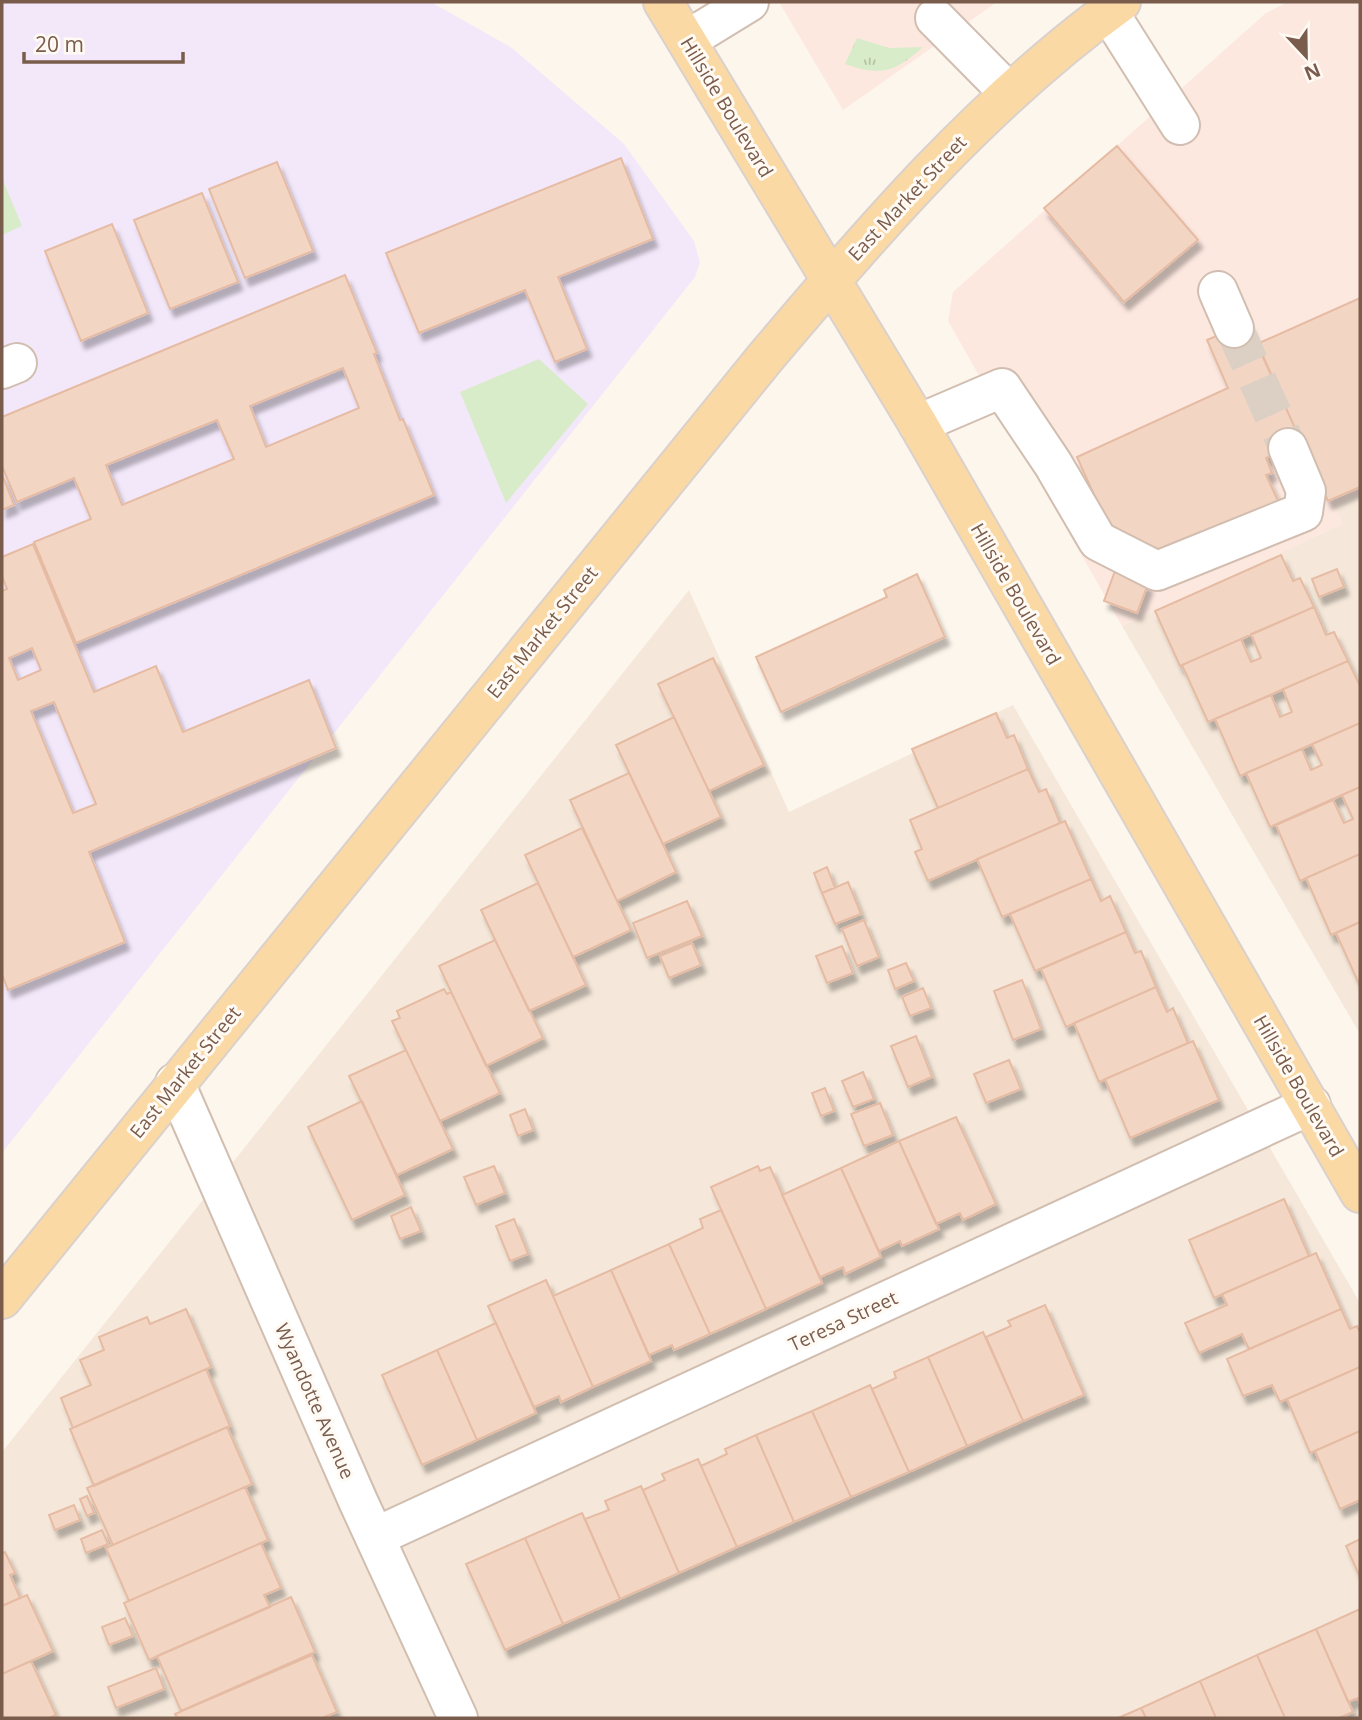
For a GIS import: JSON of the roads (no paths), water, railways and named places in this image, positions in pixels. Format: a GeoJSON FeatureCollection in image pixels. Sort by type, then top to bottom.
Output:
{"type":"FeatureCollection","features":[{"type":"Feature","properties":{"kind":"main road","name":"Hillside Boulevard"},"geometry":{"type":"LineString","coordinates":[[663,2],[918,424],[1360,1193]]}},
{"type":"Feature","properties":{"kind":"main road","name":"East Market Street"},"geometry":{"type":"LineString","coordinates":[[2,1299],[175,1083],[831,280],[953,147],[1009,93],[1115,6]]}},
{"type":"Feature","properties":{"kind":"street"},"geometry":{"type":"LineString","coordinates":[[687,40],[749,2]]}},
{"type":"Feature","properties":{"kind":"street"},"geometry":{"type":"LineString","coordinates":[[1115,6],[1180,125]]}},
{"type":"Feature","properties":{"kind":"street"},"geometry":{"type":"LineString","coordinates":[[934,18],[1009,93]]}},
{"type":"Feature","properties":{"kind":"street"},"geometry":{"type":"LineString","coordinates":[[1218,291],[1234,328]]}},
{"type":"Feature","properties":{"kind":"street"},"geometry":{"type":"LineString","coordinates":[[918,424],[1002,388],[1053,464],[1098,541],[1157,571],[1303,512],[1306,491],[1288,448]]}},
{"type":"Feature","properties":{"kind":"street","name":"Wyandotte Avenue"},"geometry":{"type":"LineString","coordinates":[[175,1083],[375,1537],[458,1718]]}},
{"type":"Feature","properties":{"kind":"street","name":"Teresa Street"},"geometry":{"type":"LineString","coordinates":[[375,1537],[1311,1105]]}},
{"type":"Feature","properties":{"kind":"tunnel"},"geometry":{"type":"LineString","coordinates":[[1234,328],[1288,448]]}}]}
